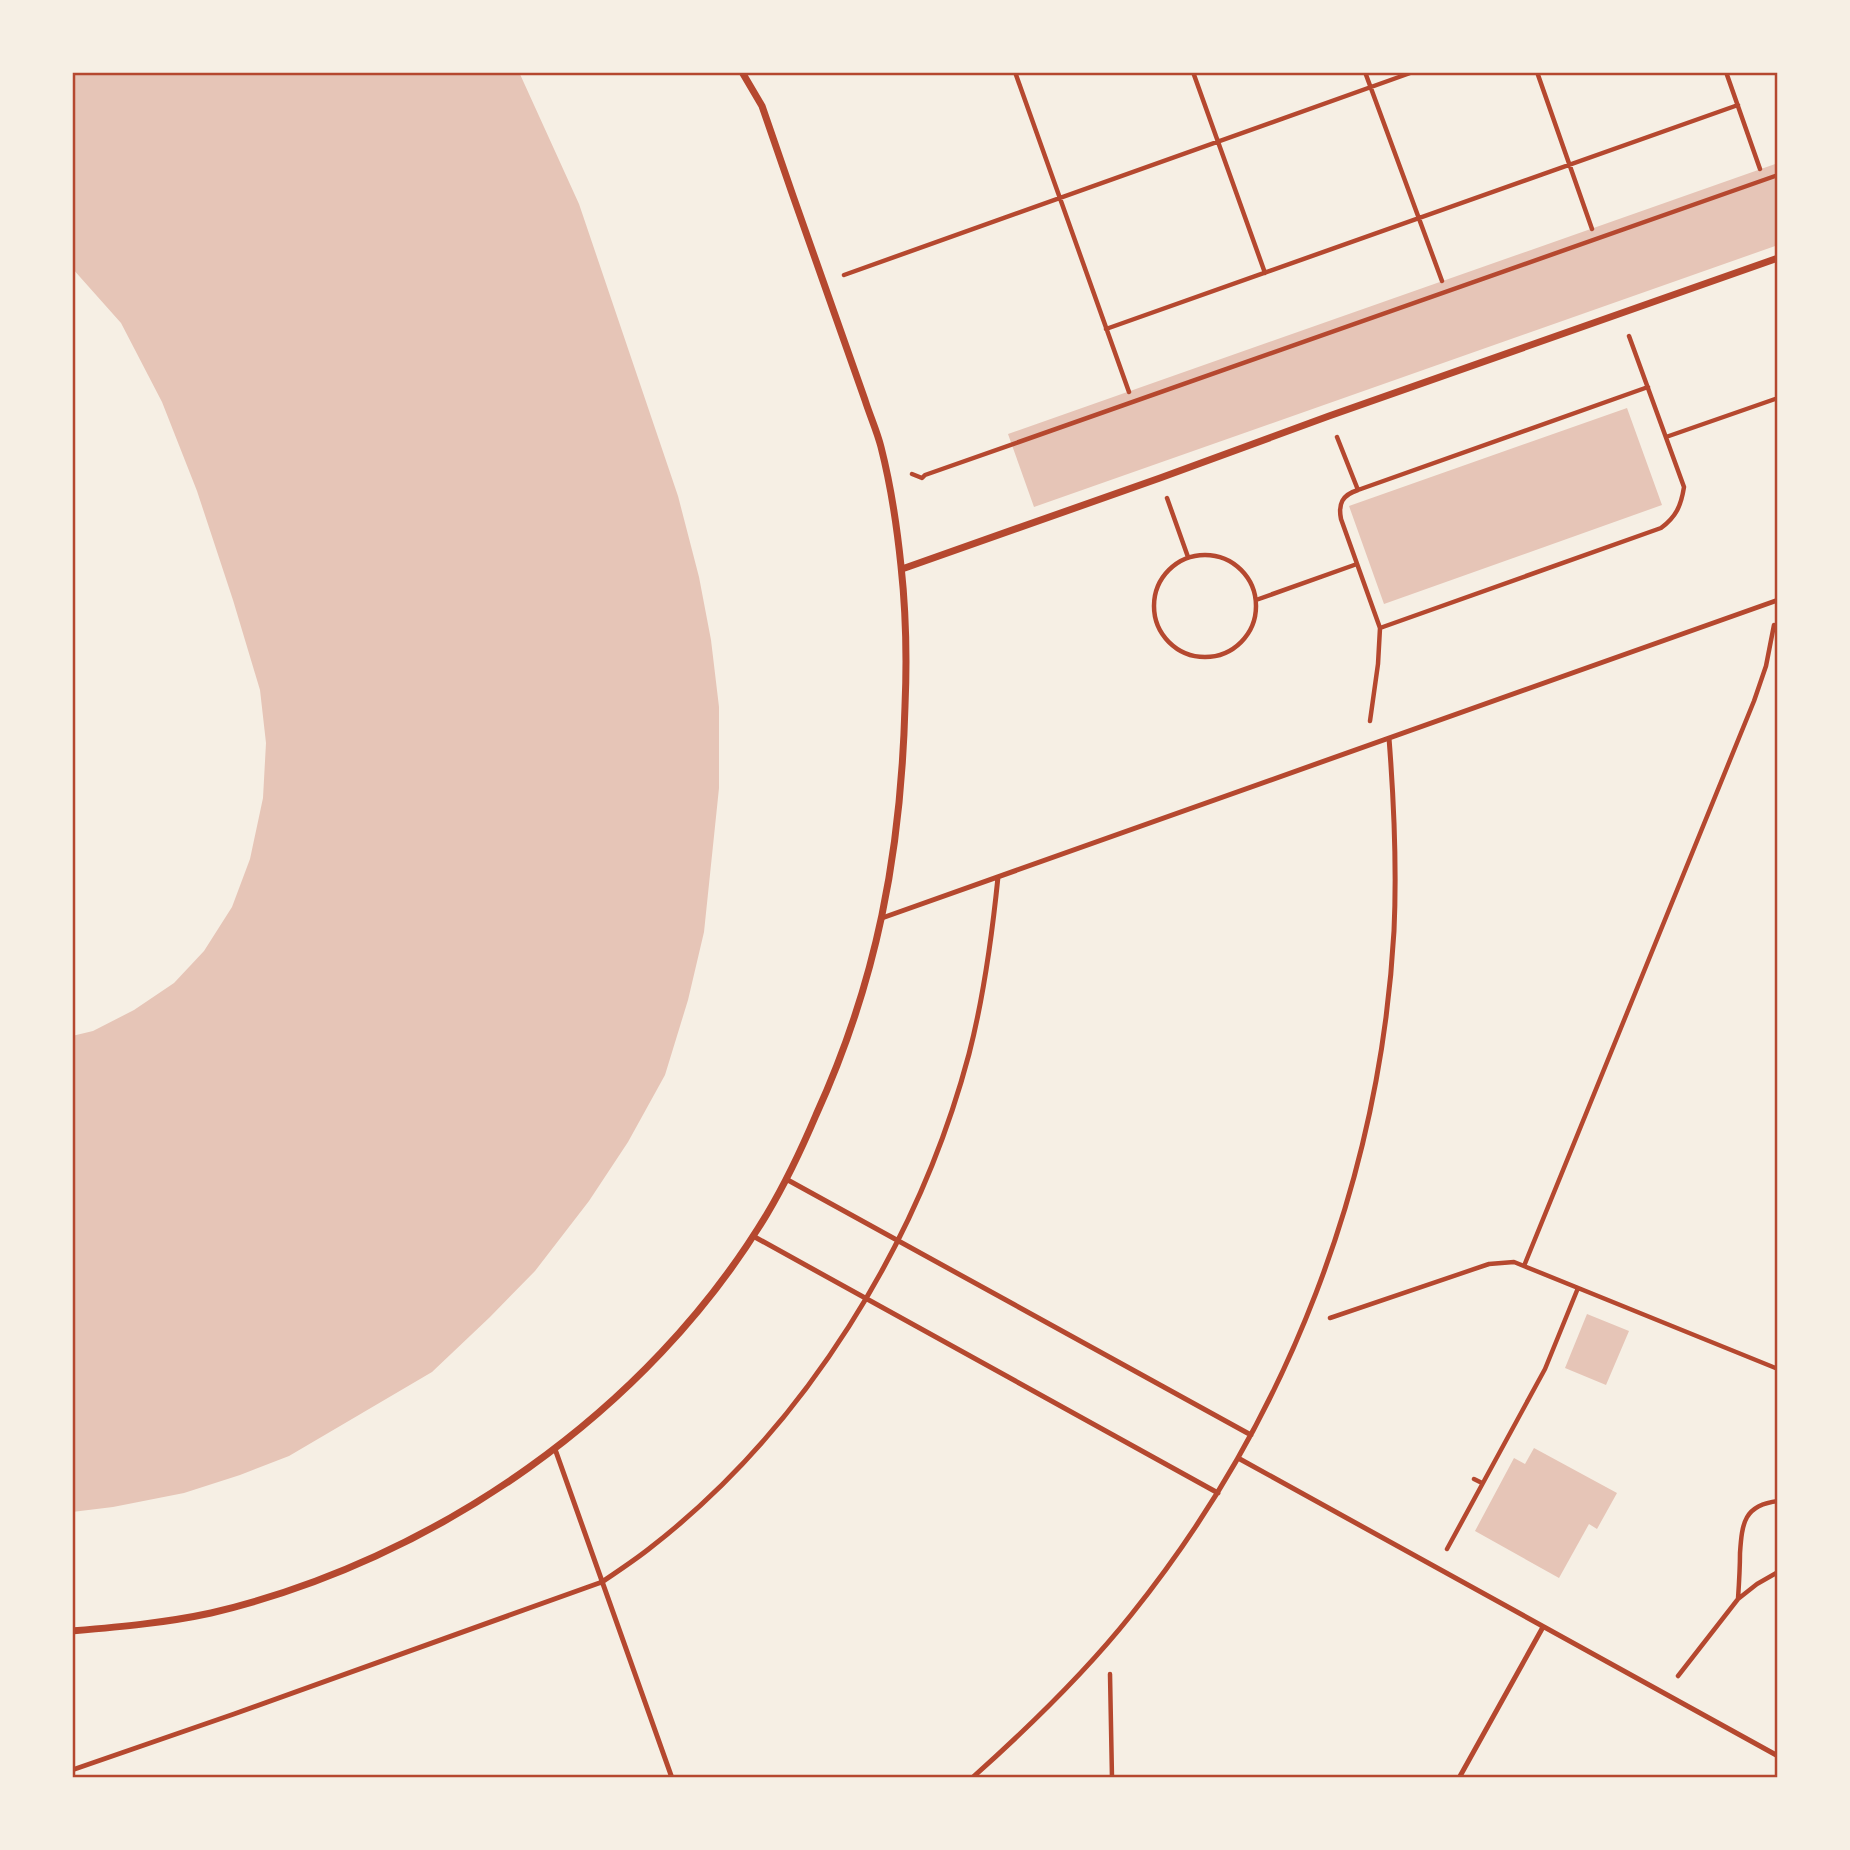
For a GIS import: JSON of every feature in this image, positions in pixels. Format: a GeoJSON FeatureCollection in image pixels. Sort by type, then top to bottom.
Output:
{"type":"FeatureCollection","features":[{"type":"Feature","properties":{"kind":"street"},"geometry":{"type":"LineString","coordinates":[[72,1631],[135,1626],[209,1613],[292,1590],[340,1572],[412,1539],[477,1502],[555,1449],[602,1410],[659,1355],[708,1298],[769,1211],[825,1096],[852,1027],[871,966],[882,918],[899,813],[906,680],[902,569],[880,446],[762,106],[743,72]]}},
{"type":"Feature","properties":{"kind":"street"},"geometry":{"type":"LineString","coordinates":[[902,569],[1778,258]]}},
{"type":"Feature","properties":{"kind":"lane"},"geometry":{"type":"LineString","coordinates":[[882,918],[1778,600]]}},
{"type":"Feature","properties":{"kind":"lane"},"geometry":{"type":"LineString","coordinates":[[971,1778],[1019,1736],[1109,1642],[1158,1581],[1218,1493],[1238,1458],[1278,1383],[1303,1327],[1343,1217],[1371,1107],[1381,1052],[1390,974],[1395,886],[1395,817],[1389,738]]}},
{"type":"Feature","properties":{"kind":"lane"},"geometry":{"type":"LineString","coordinates":[[72,1770],[602,1582],[666,1535],[710,1495],[741,1464],[817,1374],[866,1299],[924,1186],[970,1052],[992,938],[998,877]]}},
{"type":"Feature","properties":{"kind":"lane"},"geometry":{"type":"LineString","coordinates":[[786,1179],[1251,1435]]}},
{"type":"Feature","properties":{"kind":"lane"},"geometry":{"type":"LineString","coordinates":[[753,1236],[1218,1493]]}},
{"type":"Feature","properties":{"kind":"lane"},"geometry":{"type":"LineString","coordinates":[[555,1449],[672,1778]]}},
{"type":"Feature","properties":{"kind":"lane"},"geometry":{"type":"LineString","coordinates":[[1238,1458],[1778,1756]]}},
{"type":"Feature","properties":{"kind":"lane"},"geometry":{"type":"LineString","coordinates":[[1459,1778],[1543,1627]]}},
{"type":"Feature","properties":{"kind":"path"},"geometry":{"type":"LineString","coordinates":[[1022,72],[1015,73],[1129,392]]}},
{"type":"Feature","properties":{"kind":"path"},"geometry":{"type":"LineString","coordinates":[[1193,72],[1265,272]]}},
{"type":"Feature","properties":{"kind":"path"},"geometry":{"type":"LineString","coordinates":[[1365,72],[1442,281]]}},
{"type":"Feature","properties":{"kind":"path"},"geometry":{"type":"LineString","coordinates":[[823,281],[1413,72]]}},
{"type":"Feature","properties":{"kind":"path"},"geometry":{"type":"LineString","coordinates":[[1536,72],[1592,229]]}},
{"type":"Feature","properties":{"kind":"path"},"geometry":{"type":"LineString","coordinates":[[1726,72],[1760,169]]}},
{"type":"Feature","properties":{"kind":"path"},"geometry":{"type":"LineString","coordinates":[[1107,329],[1738,105]]}},
{"type":"Feature","properties":{"kind":"path"},"geometry":{"type":"LineString","coordinates":[[925,475],[1778,175]]}},
{"type":"Feature","properties":{"kind":"path"},"geometry":{"type":"LineString","coordinates":[[1380,628],[1661,528],[1676,514],[1682,503],[1684,487],[1622,314]]}},
{"type":"Feature","properties":{"kind":"path"},"geometry":{"type":"LineString","coordinates":[[1364,747],[1376,690],[1380,628],[1341,519],[1339,509],[1345,496],[1358,489],[1648,387]]}},
{"type":"Feature","properties":{"kind":"path"},"geometry":{"type":"LineString","coordinates":[[1666,437],[1778,398]]}},
{"type":"Feature","properties":{"kind":"path"},"geometry":{"type":"LineString","coordinates":[[1329,416],[1358,489]]}},
{"type":"Feature","properties":{"kind":"path"},"geometry":{"type":"LineString","coordinates":[[1160,478],[1188,557]]}},
{"type":"Feature","properties":{"kind":"path"},"geometry":{"type":"LineString","coordinates":[[1188,557],[1218,557],[1232,563],[1244,573],[1252,585],[1256,616],[1241,643],[1229,652],[1199,658],[1177,650],[1161,634],[1153,604],[1156,589],[1163,576],[1175,564],[1188,557]]}},
{"type":"Feature","properties":{"kind":"path"},"geometry":{"type":"LineString","coordinates":[[1256,600],[1357,565]]}},
{"type":"Feature","properties":{"kind":"path"},"geometry":{"type":"LineString","coordinates":[[1524,1265],[1755,701],[1766,666],[1776,614]]}},
{"type":"Feature","properties":{"kind":"path"},"geometry":{"type":"LineString","coordinates":[[1303,1327],[1489,1264],[1514,1262],[1778,1370]]}},
{"type":"Feature","properties":{"kind":"path"},"geometry":{"type":"LineString","coordinates":[[1437,1568],[1545,1369],[1578,1288]]}},
{"type":"Feature","properties":{"kind":"path"},"geometry":{"type":"LineString","coordinates":[[1474,1479],[1482,1483]]}},
{"type":"Feature","properties":{"kind":"path"},"geometry":{"type":"LineString","coordinates":[[1738,1599],[1744,1521],[1757,1506],[1778,1501]]}},
{"type":"Feature","properties":{"kind":"path"},"geometry":{"type":"LineString","coordinates":[[1664,1693],[1738,1599],[1778,1572]]}},
{"type":"Feature","properties":{"kind":"path"},"geometry":{"type":"LineString","coordinates":[[1109,1642],[1112,1778]]}},
{"type":"Feature","properties":{"kind":"building"},"geometry":{"type":"Polygon","coordinates":[[[72,72],[519,72],[579,204],[678,496],[699,577],[711,640],[719,707],[719,788],[704,932],[688,1000],[665,1075],[628,1142],[589,1201],[535,1271],[432,1372],[289,1456],[184,1493],[72,1512],[72,1036],[93,1031],[134,1010],[174,983],[204,951],[232,907],[250,859],[263,798],[266,743],[260,690],[233,600],[197,491],[162,402],[121,323],[72,268],[72,72]]]}},
{"type":"Feature","properties":{"kind":"building"},"geometry":{"type":"Polygon","coordinates":[[[1778,163],[1778,245],[1034,507],[1008,434],[1778,163]]]}},
{"type":"Feature","properties":{"kind":"building"},"geometry":{"type":"Polygon","coordinates":[[[1627,408],[1662,505],[1384,604],[1349,506],[1627,408]]]}},
{"type":"Feature","properties":{"kind":"building"},"geometry":{"type":"Polygon","coordinates":[[[1587,1314],[1629,1331],[1606,1385],[1565,1368],[1587,1314]]]}},
{"type":"Feature","properties":{"kind":"building"},"geometry":{"type":"Polygon","coordinates":[[[1534,1448],[1617,1493],[1597,1529],[1589,1524],[1559,1578],[1475,1531],[1514,1458],[1525,1464],[1534,1448]]]}}]}
